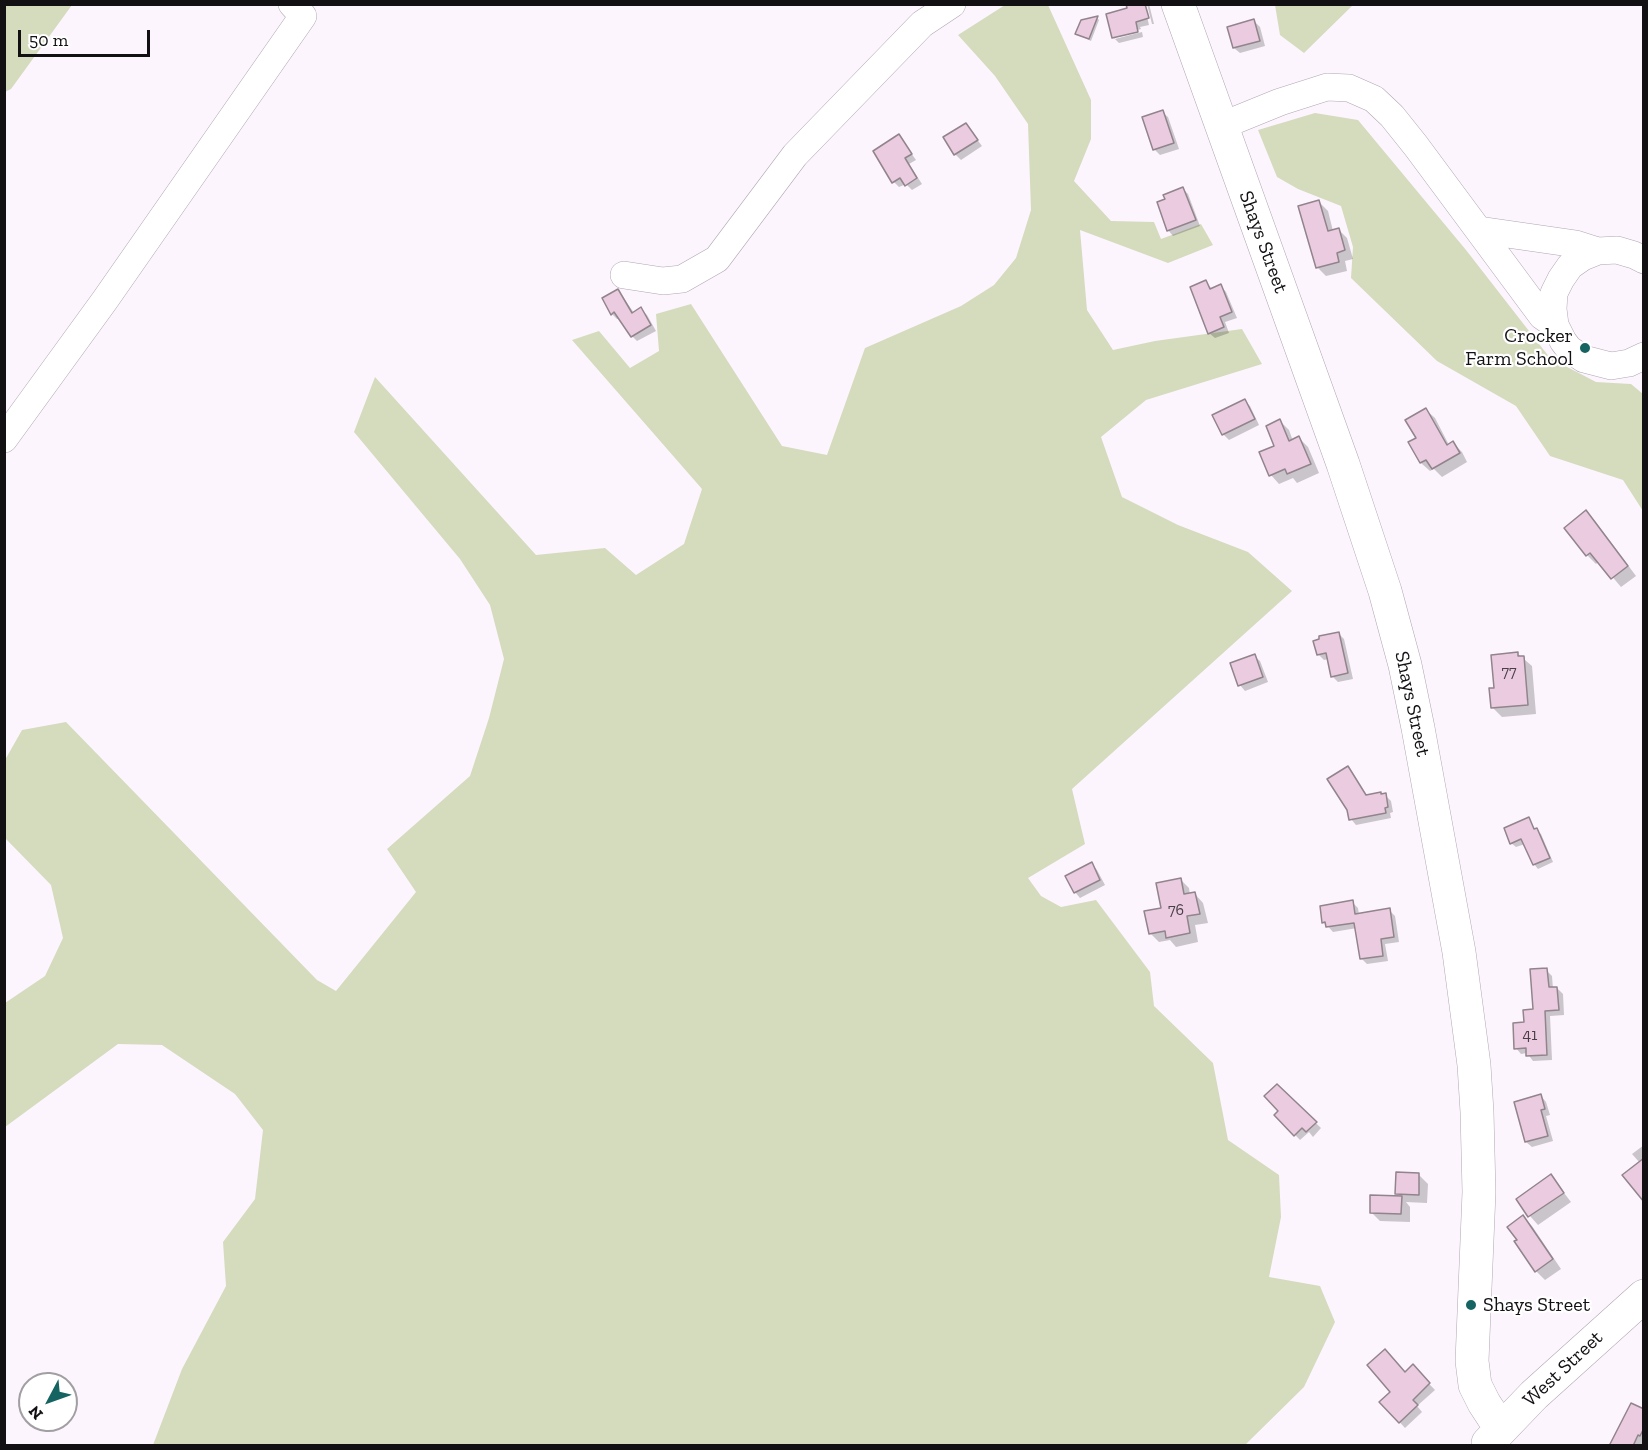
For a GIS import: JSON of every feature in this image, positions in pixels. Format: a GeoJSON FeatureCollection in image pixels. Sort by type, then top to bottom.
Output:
{"type":"FeatureCollection","features":[{"type":"Feature","properties":{"kind":"main road","name":"Shays Street"},"geometry":{"type":"LineString","coordinates":[[1178,4],[1358,507],[1397,634],[1413,702],[1462,972],[1474,1065],[1478,1112],[1479,1192],[1472,1361],[1475,1385],[1484,1402],[1494,1437]]}},
{"type":"Feature","properties":{"kind":"main road","name":"West Street"},"geometry":{"type":"LineString","coordinates":[[1494,1437],[1534,1395],[1644,1296]]}},
{"type":"Feature","properties":{"kind":"lane"},"geometry":{"type":"LineString","coordinates":[[4,439],[105,300],[303,16],[292,4]]}},
{"type":"Feature","properties":{"kind":"lane"},"geometry":{"type":"LineString","coordinates":[[624,275],[663,281],[682,279],[717,259],[795,154],[922,24],[952,4]]}},
{"type":"Feature","properties":{"kind":"lane"},"geometry":{"type":"LineString","coordinates":[[1221,126],[1280,102],[1327,87],[1342,87],[1362,92],[1374,99],[1396,121],[1542,316],[1555,325],[1569,348],[1593,363],[1620,365],[1644,356]]}},
{"type":"Feature","properties":{"kind":"lane"},"geometry":{"type":"LineString","coordinates":[[1479,230],[1576,244],[1598,251],[1626,252],[1644,260]]}},
{"type":"Feature","properties":{"kind":"lane"},"geometry":{"type":"LineString","coordinates":[[1555,325],[1553,301],[1561,279],[1577,261],[1598,251]]}},
{"type":"Feature","properties":{"kind":"green space"},"geometry":{"type":"Polygon","coordinates":[[[5,4],[72,5],[11,89],[5,92],[5,4]]]}},
{"type":"Feature","properties":{"kind":"green space"},"geometry":{"type":"Polygon","coordinates":[[[1275,4],[1353,5],[1304,53],[1280,35],[1275,4]]]}},
{"type":"Feature","properties":{"kind":"green space"},"geometry":{"type":"Polygon","coordinates":[[[1005,5],[1048,5],[1091,100],[1091,139],[1074,181],[1111,221],[1154,222],[1161,239],[1201,224],[1213,245],[1168,263],[1080,230],[1087,310],[1113,350],[1155,341],[1242,329],[1262,364],[1146,400],[1101,437],[1122,497],[1178,525],[1248,552],[1292,591],[1072,789],[1085,844],[1028,878],[1041,896],[1061,907],[1096,900],[1150,972],[1154,1006],[1213,1063],[1228,1140],[1279,1175],[1281,1217],[1269,1277],[1320,1286],[1335,1322],[1304,1387],[1245,1445],[153,1445],[182,1369],[226,1286],[223,1242],[255,1199],[263,1130],[235,1094],[162,1045],[118,1044],[5,1127],[5,1003],[45,976],[63,938],[51,885],[5,838],[5,760],[22,730],[66,722],[317,980],[336,991],[416,892],[387,849],[470,776],[489,718],[504,659],[490,605],[460,559],[354,432],[375,377],[536,555],[605,548],[636,575],[684,544],[702,489],[572,340],[599,331],[630,368],[659,351],[656,314],[691,304],[782,446],[827,455],[865,348],[961,306],[994,285],[1016,258],[1031,210],[1028,124],[995,76],[958,35],[1005,5]]]}},
{"type":"Feature","properties":{"kind":"green space"},"geometry":{"type":"Polygon","coordinates":[[[1315,113],[1358,120],[1466,250],[1550,358],[1596,382],[1631,384],[1643,394],[1643,511],[1623,480],[1550,456],[1516,406],[1437,361],[1351,278],[1353,247],[1341,206],[1298,189],[1277,177],[1258,130],[1315,113]]]}},
{"type":"Feature","properties":{"kind":"building"},"geometry":{"type":"Polygon","coordinates":[[[1126,4],[1145,4],[1149,18],[1136,22],[1138,32],[1112,38],[1106,14],[1127,8],[1126,4]]]}},
{"type":"Feature","properties":{"kind":"building"},"geometry":{"type":"Polygon","coordinates":[[[1098,16],[1089,39],[1075,34],[1081,20],[1098,16]]]}},
{"type":"Feature","properties":{"kind":"building"},"geometry":{"type":"Polygon","coordinates":[[[1254,19],[1260,41],[1233,48],[1227,27],[1254,19]]]}},
{"type":"Feature","properties":{"kind":"building"},"geometry":{"type":"Polygon","coordinates":[[[1163,110],[1174,143],[1153,150],[1142,117],[1163,110]]]}},
{"type":"Feature","properties":{"kind":"building"},"geometry":{"type":"Polygon","coordinates":[[[966,123],[978,140],[954,155],[943,137],[966,123]]]}},
{"type":"Feature","properties":{"kind":"building"},"geometry":{"type":"Polygon","coordinates":[[[899,134],[912,154],[905,158],[917,178],[905,186],[900,178],[892,183],[873,151],[899,134]]]}},
{"type":"Feature","properties":{"kind":"building"},"geometry":{"type":"Polygon","coordinates":[[[1183,187],[1196,220],[1167,231],[1157,202],[1165,199],[1163,195],[1183,187]]]}},
{"type":"Feature","properties":{"kind":"building"},"geometry":{"type":"Polygon","coordinates":[[[1319,200],[1328,231],[1339,228],[1345,250],[1337,253],[1339,262],[1316,268],[1298,206],[1319,200]]]}},
{"type":"Feature","properties":{"kind":"building"},"geometry":{"type":"Polygon","coordinates":[[[1206,280],[1210,289],[1221,284],[1232,312],[1220,317],[1224,327],[1208,334],[1190,287],[1206,280]]]}},
{"type":"Feature","properties":{"kind":"building"},"geometry":{"type":"Polygon","coordinates":[[[618,289],[632,313],[641,307],[651,325],[631,337],[614,312],[611,315],[602,298],[618,289]]]}},
{"type":"Feature","properties":{"kind":"building"},"geometry":{"type":"Polygon","coordinates":[[[1245,399],[1255,419],[1222,435],[1212,415],[1245,399]]]}},
{"type":"Feature","properties":{"kind":"building"},"geometry":{"type":"Polygon","coordinates":[[[1426,408],[1447,445],[1453,441],[1460,453],[1432,469],[1426,460],[1420,463],[1408,442],[1416,438],[1405,420],[1426,408]]]}},
{"type":"Feature","properties":{"kind":"building"},"geometry":{"type":"Polygon","coordinates":[[[1280,419],[1289,441],[1299,436],[1311,464],[1287,474],[1285,469],[1269,476],[1259,452],[1274,446],[1266,426],[1280,419]]]}},
{"type":"Feature","properties":{"kind":"building"},"geometry":{"type":"Polygon","coordinates":[[[1586,510],[1628,566],[1611,579],[1590,553],[1586,556],[1564,528],[1586,510]]]}},
{"type":"Feature","properties":{"kind":"building"},"geometry":{"type":"Polygon","coordinates":[[[1339,632],[1348,673],[1331,677],[1326,653],[1317,655],[1313,641],[1319,639],[1319,636],[1339,632]]]}},
{"type":"Feature","properties":{"kind":"building"},"geometry":{"type":"Polygon","coordinates":[[[1518,652],[1518,656],[1524,656],[1528,705],[1491,708],[1489,688],[1494,688],[1491,655],[1518,652]]]}},
{"type":"Feature","properties":{"kind":"building"},"geometry":{"type":"Polygon","coordinates":[[[1255,654],[1263,677],[1238,686],[1230,663],[1255,654]]]}},
{"type":"Feature","properties":{"kind":"building"},"geometry":{"type":"Polygon","coordinates":[[[1348,766],[1366,795],[1386,793],[1388,807],[1385,808],[1386,813],[1349,820],[1347,810],[1327,779],[1348,766]]]}},
{"type":"Feature","properties":{"kind":"building"},"geometry":{"type":"Polygon","coordinates":[[[1529,817],[1534,829],[1537,828],[1550,858],[1533,865],[1521,839],[1510,844],[1504,828],[1529,817]]]}},
{"type":"Feature","properties":{"kind":"building"},"geometry":{"type":"Polygon","coordinates":[[[1092,862],[1100,880],[1074,893],[1065,876],[1092,862]]]}},
{"type":"Feature","properties":{"kind":"building"},"geometry":{"type":"Polygon","coordinates":[[[1181,878],[1184,894],[1195,892],[1200,914],[1187,916],[1190,933],[1166,938],[1165,931],[1149,934],[1144,911],[1161,908],[1156,883],[1181,878]]]}},
{"type":"Feature","properties":{"kind":"building"},"geometry":{"type":"Polygon","coordinates":[[[1353,900],[1355,914],[1390,908],[1394,937],[1381,939],[1383,956],[1360,959],[1354,923],[1326,927],[1325,922],[1322,923],[1320,906],[1353,900]]]}},
{"type":"Feature","properties":{"kind":"building"},"geometry":{"type":"Polygon","coordinates":[[[1547,968],[1549,987],[1557,987],[1559,1010],[1545,1011],[1547,1055],[1526,1056],[1526,1048],[1514,1049],[1513,1023],[1524,1022],[1523,1010],[1533,1009],[1530,969],[1547,968]]]}},
{"type":"Feature","properties":{"kind":"building"},"geometry":{"type":"Polygon","coordinates":[[[1277,1084],[1317,1122],[1306,1132],[1302,1128],[1294,1136],[1274,1115],[1278,1111],[1264,1096],[1277,1084]]]}},
{"type":"Feature","properties":{"kind":"building"},"geometry":{"type":"Polygon","coordinates":[[[1541,1094],[1545,1109],[1541,1110],[1548,1136],[1525,1142],[1514,1102],[1541,1094]]]}},
{"type":"Feature","properties":{"kind":"building"},"geometry":{"type":"Polygon","coordinates":[[[1644,1158],[1644,1202],[1622,1175],[1644,1158]]]}},
{"type":"Feature","properties":{"kind":"building"},"geometry":{"type":"Polygon","coordinates":[[[1396,1172],[1419,1173],[1419,1195],[1395,1194],[1396,1172]]]}},
{"type":"Feature","properties":{"kind":"building"},"geometry":{"type":"Polygon","coordinates":[[[1551,1174],[1564,1193],[1528,1217],[1516,1199],[1551,1174]]]}},
{"type":"Feature","properties":{"kind":"building"},"geometry":{"type":"Polygon","coordinates":[[[1370,1195],[1402,1196],[1401,1214],[1370,1213],[1370,1195]]]}},
{"type":"Feature","properties":{"kind":"building"},"geometry":{"type":"Polygon","coordinates":[[[1523,1215],[1553,1259],[1535,1272],[1507,1227],[1523,1215]]]}},
{"type":"Feature","properties":{"kind":"building"},"geometry":{"type":"Polygon","coordinates":[[[1385,1349],[1405,1372],[1413,1364],[1430,1383],[1413,1400],[1418,1405],[1399,1423],[1379,1402],[1390,1392],[1367,1365],[1385,1349]]]}},
{"type":"Feature","properties":{"kind":"building"},"geometry":{"type":"Polygon","coordinates":[[[1631,1403],[1644,1409],[1644,1428],[1640,1436],[1638,1435],[1633,1446],[1609,1446],[1631,1403]]]}},
{"type":"Feature","properties":{"kind":"place","name":"Crocker Farm School"},"geometry":{"type":"Point","coordinates":[1585,348]}},
{"type":"Feature","properties":{"kind":"place","name":"Shays Street"},"geometry":{"type":"Point","coordinates":[1471,1305]}}]}
